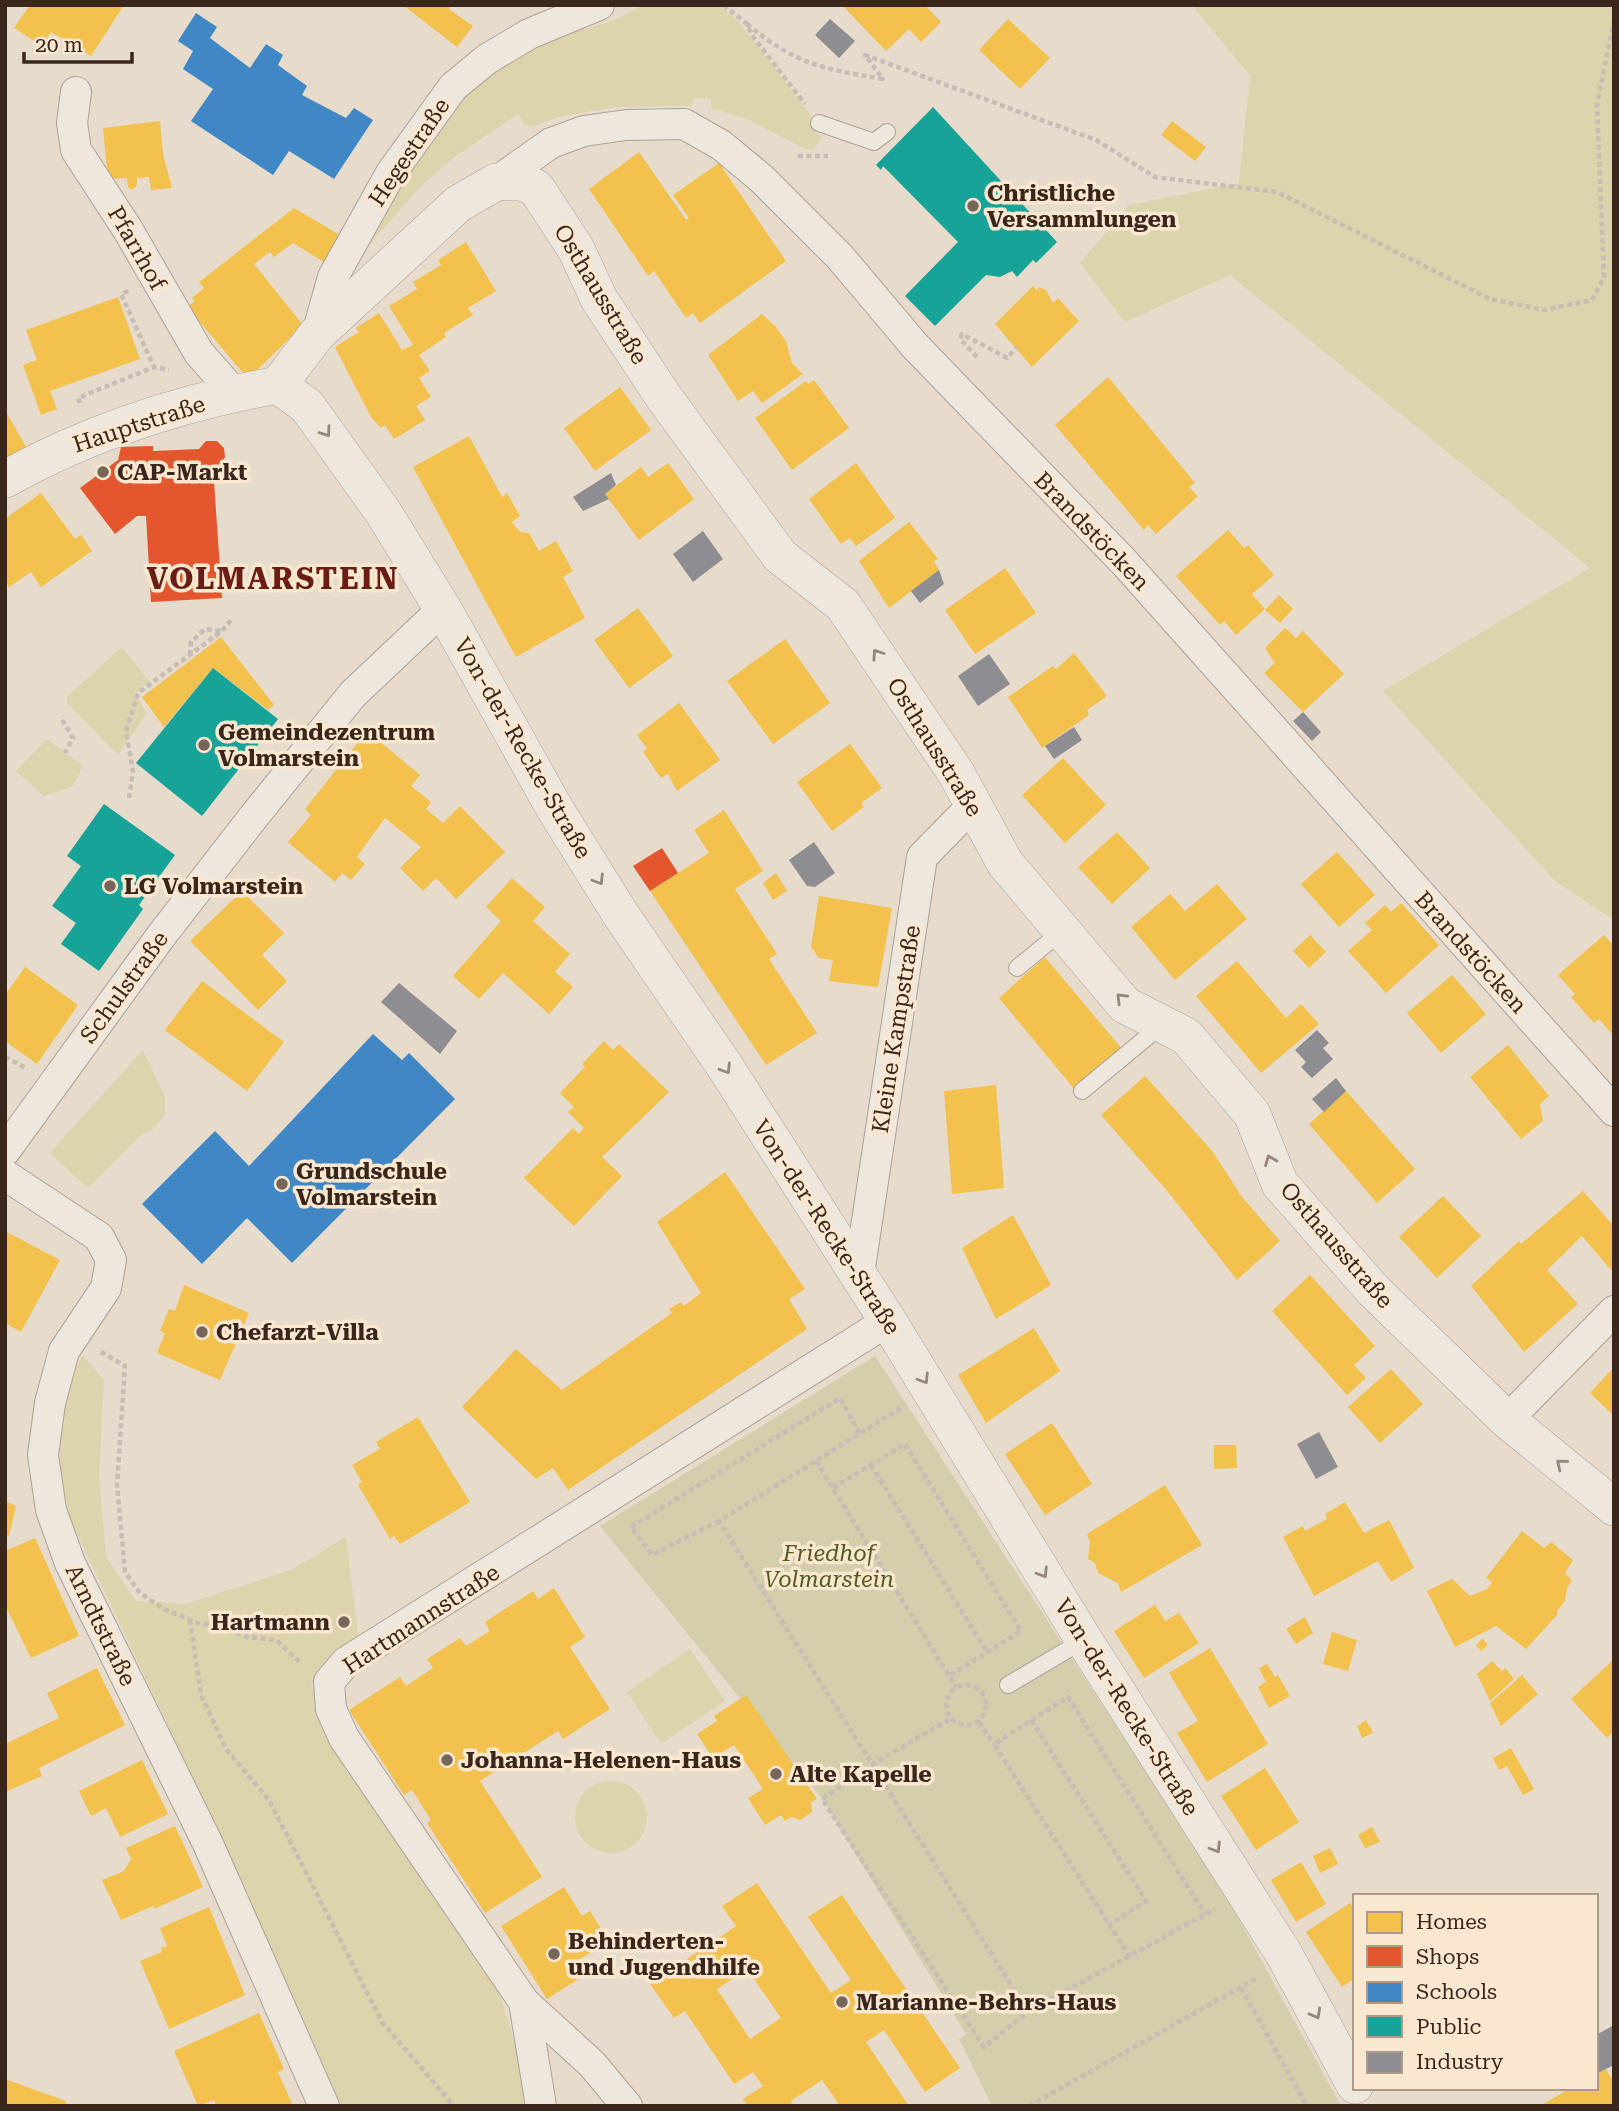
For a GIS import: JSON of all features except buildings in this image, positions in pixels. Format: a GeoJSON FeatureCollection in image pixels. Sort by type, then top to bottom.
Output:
{"type":"FeatureCollection","features":[{"type":"Feature","properties":{"kind":"street","name":"Hegestraße"},"geometry":{"type":"LineString","coordinates":[[317,334],[333,277],[391,173],[453,87],[487,59],[529,34],[599,5]]}},
{"type":"Feature","properties":{"kind":"street","name":"Pfarrhof"},"geometry":{"type":"LineString","coordinates":[[76,92],[72,123],[76,150],[128,230],[199,353],[234,393]]}},
{"type":"Feature","properties":{"kind":"street","name":"Brandstöcken"},"geometry":{"type":"LineString","coordinates":[[496,182],[551,144],[584,131],[626,125],[684,124],[721,145],[752,170],[840,257],[915,346],[1124,562],[1614,1111]]}},
{"type":"Feature","properties":{"kind":"street"},"geometry":{"type":"LineString","coordinates":[[278,385],[317,334],[458,204],[496,182]]}},
{"type":"Feature","properties":{"kind":"street","name":"Osthausstraße"},"geometry":{"type":"LineString","coordinates":[[496,182],[522,182],[536,188],[576,249],[600,299],[663,396],[780,556],[843,605],[974,804],[1004,863],[1125,1005],[1186,1036],[1252,1114],[1280,1184],[1373,1290],[1507,1420],[1614,1507]]}},
{"type":"Feature","properties":{"kind":"street","name":"Hauptstraße"},"geometry":{"type":"LineString","coordinates":[[5,479],[71,445],[135,421],[234,393],[278,385]]}},
{"type":"Feature","properties":{"kind":"street","name":"Von-der-Recke-Straße"},"geometry":{"type":"LineString","coordinates":[[278,385],[307,406],[383,512],[443,609],[555,809],[859,1274],[1084,1640],[1284,1954],[1353,2081]]}},
{"type":"Feature","properties":{"kind":"street","name":"Schulstraße"},"geometry":{"type":"LineString","coordinates":[[5,1151],[161,936],[271,795],[353,694],[443,609]]}},
{"type":"Feature","properties":{"kind":"street","name":"Kleine Kampstraße"},"geometry":{"type":"LineString","coordinates":[[859,1274],[922,858],[974,804]]}},
{"type":"Feature","properties":{"kind":"street","name":"Arndtstraße"},"geometry":{"type":"LineString","coordinates":[[5,1175],[99,1237],[111,1259],[106,1288],[64,1351],[50,1403],[43,1455],[51,1510],[70,1563],[208,1844],[324,2106]]}},
{"type":"Feature","properties":{"kind":"street"},"geometry":{"type":"LineString","coordinates":[[1507,1420],[1614,1311]]}},
{"type":"Feature","properties":{"kind":"street","name":"Hartmannstraße"},"geometry":{"type":"LineString","coordinates":[[627,2106],[592,2064],[524,2002],[344,1738],[331,1709],[329,1682],[346,1662],[888,1321]]}},
{"type":"Feature","properties":{"kind":"street"},"geometry":{"type":"LineString","coordinates":[[524,2002],[541,2106]]}},
{"type":"Feature","properties":{"kind":"street","name":"Von-der-Recke-Straße"},"geometry":{"type":"LineString","coordinates":[[1358,2090],[1366,2106]]}},
{"type":"Feature","properties":{"kind":"lane"},"geometry":{"type":"LineString","coordinates":[[819,123],[874,142],[887,132]]}},
{"type":"Feature","properties":{"kind":"lane"},"geometry":{"type":"LineString","coordinates":[[1017,968],[1062,931]]}},
{"type":"Feature","properties":{"kind":"lane"},"geometry":{"type":"LineString","coordinates":[[1082,1091],[1163,1024]]}},
{"type":"Feature","properties":{"kind":"lane"},"geometry":{"type":"LineString","coordinates":[[1008,1685],[1084,1640]]}},
{"type":"Feature","properties":{"kind":"path"},"geometry":{"type":"LineString","coordinates":[[724,5],[772,45],[817,68],[883,79],[865,55],[1096,140],[1155,177],[1277,192],[1490,299],[1544,310],[1592,300],[1604,277],[1597,105],[1614,20]]}},
{"type":"Feature","properties":{"kind":"path"},"geometry":{"type":"LineString","coordinates":[[747,24],[751,34],[819,123]]}},
{"type":"Feature","properties":{"kind":"path"},"geometry":{"type":"LineString","coordinates":[[798,156],[838,156]]}},
{"type":"Feature","properties":{"kind":"path"},"geometry":{"type":"LineString","coordinates":[[124,293],[121,294],[154,367]]}},
{"type":"Feature","properties":{"kind":"path"},"geometry":{"type":"LineString","coordinates":[[82,409],[78,398],[154,367],[176,372]]}},
{"type":"Feature","properties":{"kind":"path"},"geometry":{"type":"LineString","coordinates":[[129,798],[133,771],[125,730],[138,693],[222,631],[232,619]]}},
{"type":"Feature","properties":{"kind":"path"},"geometry":{"type":"LineString","coordinates":[[190,655],[191,642],[205,629],[222,631]]}},
{"type":"Feature","properties":{"kind":"path"},"geometry":{"type":"LineString","coordinates":[[62,720],[73,738],[65,753]]}},
{"type":"Feature","properties":{"kind":"path"},"geometry":{"type":"LineString","coordinates":[[5,1057],[31,1071]]}},
{"type":"Feature","properties":{"kind":"path"},"geometry":{"type":"LineString","coordinates":[[125,1366],[117,1485],[125,1572],[139,1592],[164,1609],[190,1620],[212,1624],[248,1637],[276,1640],[299,1662]]}},
{"type":"Feature","properties":{"kind":"path"},"geometry":{"type":"LineString","coordinates":[[860,1434],[839,1398],[631,1527],[652,1555],[719,1521],[860,1434],[901,1408]]}},
{"type":"Feature","properties":{"kind":"path"},"geometry":{"type":"LineString","coordinates":[[833,1488],[905,1444],[985,1573],[1021,1632],[949,1676]]}},
{"type":"Feature","properties":{"kind":"path"},"geometry":{"type":"LineString","coordinates":[[816,1461],[956,1687]]}},
{"type":"Feature","properties":{"kind":"path"},"geometry":{"type":"LineString","coordinates":[[871,1465],[987,1653]]}},
{"type":"Feature","properties":{"kind":"path"},"geometry":{"type":"LineString","coordinates":[[719,1521],[1028,2011]]}},
{"type":"Feature","properties":{"kind":"path"},"geometry":{"type":"LineString","coordinates":[[190,1620],[201,1695],[226,1749],[269,1800],[382,2022],[454,2106]]}},
{"type":"Feature","properties":{"kind":"path"},"geometry":{"type":"LineString","coordinates":[[967,1684],[981,1691],[987,1706],[979,1722],[965,1726],[950,1719],[945,1704],[956,1687],[967,1684]]}},
{"type":"Feature","properties":{"kind":"path"},"geometry":{"type":"LineString","coordinates":[[994,1744],[1068,1698],[1206,1914]]}},
{"type":"Feature","properties":{"kind":"path"},"geometry":{"type":"LineString","coordinates":[[950,1719],[871,1765],[822,1799],[984,2047],[1028,2011],[1223,1905]]}},
{"type":"Feature","properties":{"kind":"path"},"geometry":{"type":"LineString","coordinates":[[1031,1720],[1146,1900],[1109,1925]]}},
{"type":"Feature","properties":{"kind":"path"},"geometry":{"type":"LineString","coordinates":[[979,1722],[1130,1957]]}},
{"type":"Feature","properties":{"kind":"path"},"geometry":{"type":"LineString","coordinates":[[1029,2106],[1263,1975]]}},
{"type":"Feature","properties":{"kind":"path"},"geometry":{"type":"LineString","coordinates":[[1241,1987],[1307,2106]]}},
{"type":"Feature","properties":{"kind":"shaded area"},"geometry":{"type":"Polygon","coordinates":[[[642,5],[720,5],[738,21],[816,122],[812,129],[822,138],[813,150],[806,149],[750,120],[711,108],[711,99],[694,98],[692,106],[615,107],[559,117],[531,127],[524,124],[518,114],[453,158],[420,187],[347,270],[417,155],[460,99],[482,76],[521,49],[611,21],[642,5]]]}},
{"type":"Feature","properties":{"kind":"shaded area"},"geometry":{"type":"Polygon","coordinates":[[[1192,5],[1614,5],[1614,920],[1555,881],[1383,691],[1590,568],[1230,275],[1125,322],[1080,263],[1129,205],[1239,183],[1250,76],[1192,5]]]}},
{"type":"Feature","properties":{"kind":"shaded area"},"geometry":{"type":"Polygon","coordinates":[[[122,647],[149,681],[135,694],[147,713],[118,755],[67,703],[67,697],[122,647]]]}},
{"type":"Feature","properties":{"kind":"shaded area"},"geometry":{"type":"Polygon","coordinates":[[[47,739],[83,766],[72,787],[44,796],[16,771],[47,739]]]}},
{"type":"Feature","properties":{"kind":"shaded area"},"geometry":{"type":"Polygon","coordinates":[[[143,1050],[165,1097],[165,1115],[88,1188],[50,1153],[143,1050]]]}},
{"type":"Feature","properties":{"kind":"shaded area"},"geometry":{"type":"Polygon","coordinates":[[[82,1355],[104,1380],[99,1476],[106,1557],[136,1601],[185,1604],[291,1570],[346,1537],[359,1641],[311,1684],[345,1769],[474,1949],[498,1988],[516,2048],[527,2106],[342,2106],[215,1825],[69,1516],[61,1475],[61,1435],[68,1395],[82,1355]]]}},
{"type":"Feature","properties":{"kind":"shaded area"},"geometry":{"type":"Polygon","coordinates":[[[690,1649],[725,1701],[661,1744],[627,1692],[690,1649]]]}},
{"type":"Feature","properties":{"kind":"shaded area"},"geometry":{"type":"Polygon","coordinates":[[[604,1781],[618,1781],[637,1791],[647,1810],[647,1824],[637,1843],[618,1853],[604,1853],[585,1843],[575,1824],[575,1810],[585,1791],[604,1781]]]}},
{"type":"Feature","properties":{"kind":"green space","name":"Friedhof Volmarstein"},"geometry":{"type":"Polygon","coordinates":[[[875,1356],[1224,1892],[1341,2106],[992,2106],[959,2039],[966,2034],[822,1799],[600,1526],[875,1356]]]}},
{"type":"Feature","properties":{"kind":"place","name":"Christliche Versammlungen"},"geometry":{"type":"Point","coordinates":[973,206]}},
{"type":"Feature","properties":{"kind":"place","name":"CAP-Markt"},"geometry":{"type":"Point","coordinates":[103,472]}},
{"type":"Feature","properties":{"kind":"place","name":"Gemeindezentrum Volmarstein"},"geometry":{"type":"Point","coordinates":[204,745]}},
{"type":"Feature","properties":{"kind":"place","name":"LG Volmarstein"},"geometry":{"type":"Point","coordinates":[110,886]}},
{"type":"Feature","properties":{"kind":"place","name":"Grundschule Volmarstein"},"geometry":{"type":"Point","coordinates":[282,1184]}},
{"type":"Feature","properties":{"kind":"place","name":"Chefarzt-Villa"},"geometry":{"type":"Point","coordinates":[202,1332]}},
{"type":"Feature","properties":{"kind":"place","name":"Hartmann"},"geometry":{"type":"Point","coordinates":[344,1622]}},
{"type":"Feature","properties":{"kind":"place","name":"Johanna-Helenen-Haus"},"geometry":{"type":"Point","coordinates":[447,1760]}},
{"type":"Feature","properties":{"kind":"place","name":"Alte Kapelle"},"geometry":{"type":"Point","coordinates":[776,1774]}},
{"type":"Feature","properties":{"kind":"place","name":"Behinderten- und Jugendhilfe"},"geometry":{"type":"Point","coordinates":[554,1954]}},
{"type":"Feature","properties":{"kind":"place","name":"Marianne-Behrs-Haus"},"geometry":{"type":"Point","coordinates":[842,2002]}},
{"type":"Feature","properties":{"kind":"district","name":"VOLMARSTEIN"},"geometry":{"type":"Point","coordinates":[273,579]}}]}
